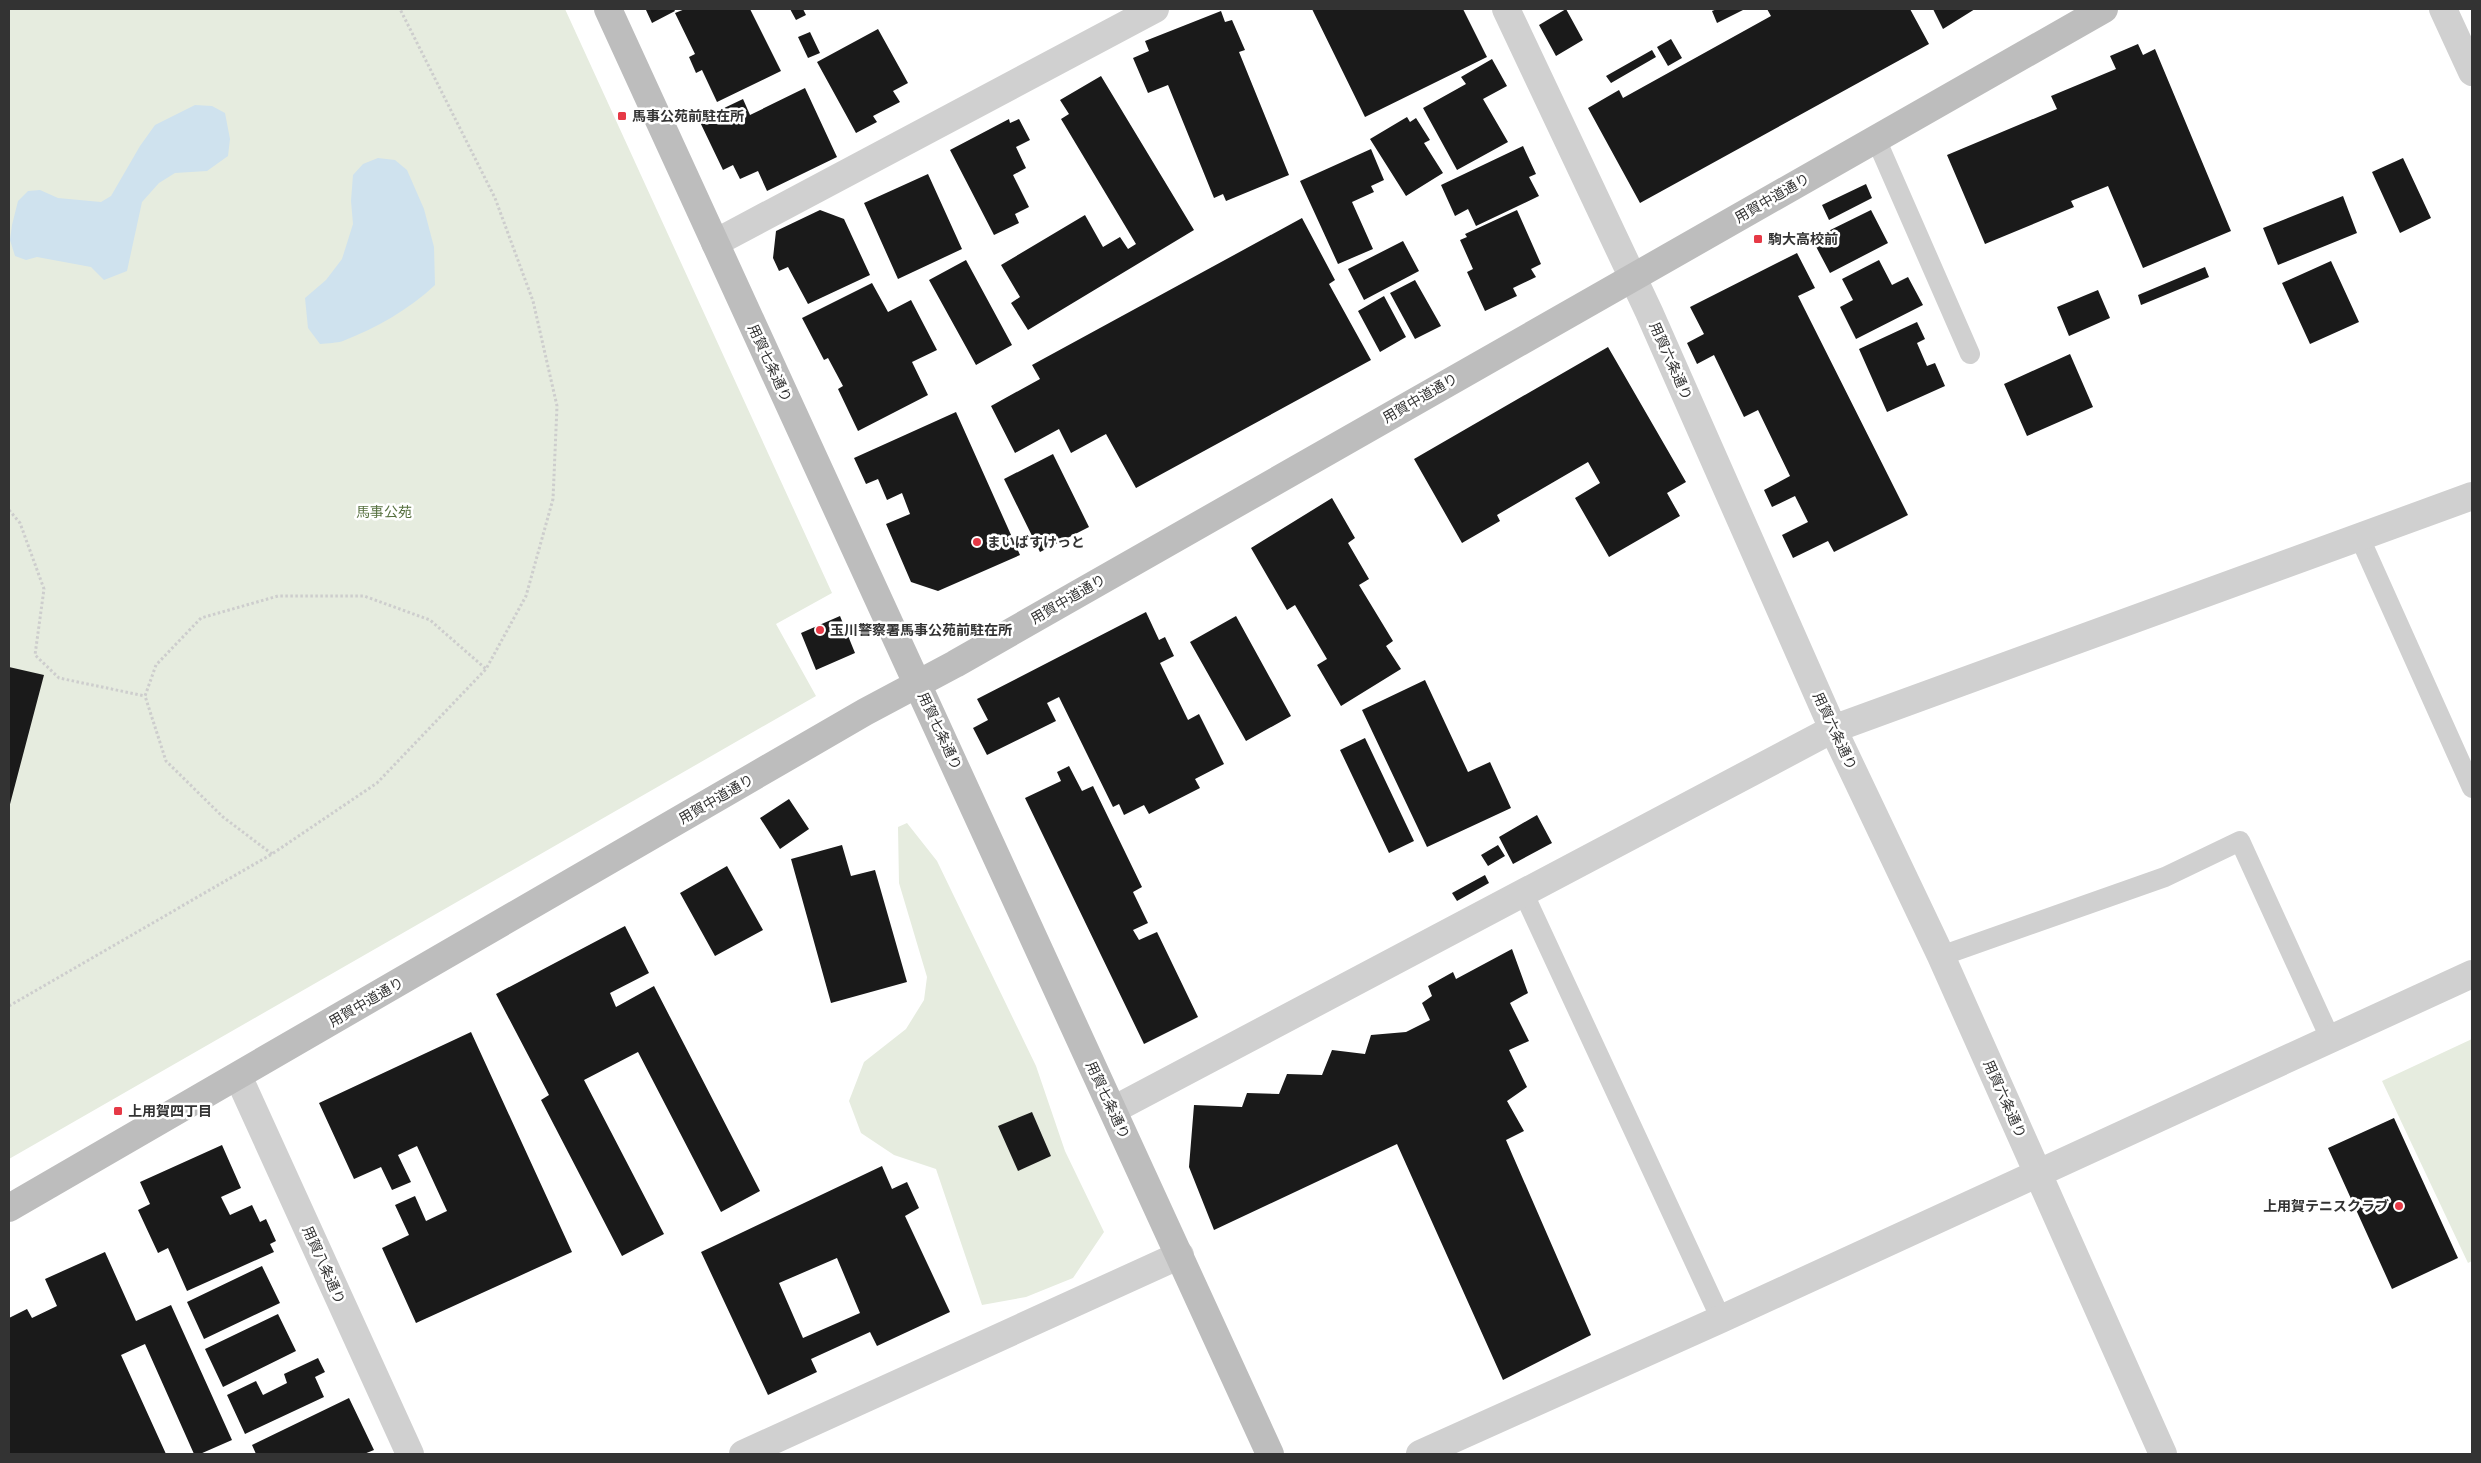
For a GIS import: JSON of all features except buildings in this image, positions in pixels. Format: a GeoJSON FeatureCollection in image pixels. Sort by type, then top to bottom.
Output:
{"type":"FeatureCollection","features":[{"type":"Feature","properties":{"kind":"street","name":"用賀七条通り"},"geometry":{"type":"LineString","coordinates":[[608,9],[1270,1454]]}},
{"type":"Feature","properties":{"kind":"street"},"geometry":{"type":"LineString","coordinates":[[715,243],[1155,9]]}},
{"type":"Feature","properties":{"kind":"street","name":"用賀六条通り"},"geometry":{"type":"LineString","coordinates":[[1506,9],[1633,277],[1833,729],[1941,956],[2163,1454]]}},
{"type":"Feature","properties":{"kind":"street","name":"用賀中道通り"},"geometry":{"type":"LineString","coordinates":[[9,1208],[918,684],[2104,9]]}},
{"type":"Feature","properties":{"kind":"street"},"geometry":{"type":"LineString","coordinates":[[2443,9],[2472,72]]}},
{"type":"Feature","properties":{"kind":"street"},"geometry":{"type":"LineString","coordinates":[[1113,1110],[1833,729],[2472,496]]}},
{"type":"Feature","properties":{"kind":"street"},"geometry":{"type":"LineString","coordinates":[[1420,1454],[1721,1319],[2037,1172],[2472,974]]}},
{"type":"Feature","properties":{"kind":"street","name":"用賀八条通り"},"geometry":{"type":"LineString","coordinates":[[238,1076],[410,1454]]}},
{"type":"Feature","properties":{"kind":"street"},"geometry":{"type":"LineString","coordinates":[[743,1454],[1180,1255]]}},
{"type":"Feature","properties":{"kind":"lane"},"geometry":{"type":"LineString","coordinates":[[1876,138],[1970,354]]}},
{"type":"Feature","properties":{"kind":"lane"},"geometry":{"type":"LineString","coordinates":[[2359,536],[2472,788]]}},
{"type":"Feature","properties":{"kind":"lane"},"geometry":{"type":"LineString","coordinates":[[1941,956],[2165,877],[2240,841],[2330,1038]]}},
{"type":"Feature","properties":{"kind":"lane"},"geometry":{"type":"LineString","coordinates":[[1523,892],[1721,1319]]}},
{"type":"Feature","properties":{"kind":"path"},"geometry":{"type":"LineString","coordinates":[[9,1006],[272,854],[377,783],[486,669],[526,596],[553,499],[557,406],[533,301],[495,198],[400,9]]}},
{"type":"Feature","properties":{"kind":"path"},"geometry":{"type":"LineString","coordinates":[[9,510],[20,523],[44,589],[36,656],[59,678],[145,696]]}},
{"type":"Feature","properties":{"kind":"path"},"geometry":{"type":"LineString","coordinates":[[272,854],[223,817],[166,762],[145,696],[156,665],[201,618],[278,596],[364,596],[430,620],[486,669]]}},
{"type":"Feature","properties":{"kind":"green space","name":"馬事公苑"},"geometry":{"type":"Polygon","coordinates":[[[9,9],[565,9],[832,593],[776,624],[816,696],[9,1159],[9,9]]]}},
{"type":"Feature","properties":{"kind":"green space"},"geometry":{"type":"Polygon","coordinates":[[[907,823],[937,861],[1036,1066],[1065,1151],[1104,1232],[1073,1278],[1026,1297],[982,1305],[936,1169],[894,1155],[861,1133],[849,1101],[864,1062],[906,1029],[924,1000],[927,977],[899,883],[898,827],[907,823]]]}},
{"type":"Feature","properties":{"kind":"green space"},"geometry":{"type":"Polygon","coordinates":[[[2472,1039],[2472,1261],[2468,1263],[2382,1081],[2472,1039]]]}},
{"type":"Feature","properties":{"kind":"water"},"geometry":{"type":"Polygon","coordinates":[[[195,105],[212,106],[225,113],[230,139],[228,156],[207,171],[175,173],[159,183],[142,202],[127,271],[104,280],[91,267],[37,257],[26,260],[15,256],[10,240],[12,225],[18,201],[28,191],[40,190],[58,198],[101,202],[111,196],[140,146],[155,125],[195,105]]]}},
{"type":"Feature","properties":{"kind":"water"},"geometry":{"type":"Polygon","coordinates":[[[378,158],[395,160],[407,170],[424,209],[434,247],[435,285],[404,310],[380,324],[343,341],[320,344],[308,328],[305,298],[326,280],[342,259],[353,224],[351,201],[353,175],[363,164],[378,158]]]}},
{"type":"Feature","properties":{"kind":"place","name":"馬事公苑前駐在所"},"geometry":{"type":"Point","coordinates":[622,116]}},
{"type":"Feature","properties":{"kind":"place","name":"駒大高校前"},"geometry":{"type":"Point","coordinates":[1758,239]}},
{"type":"Feature","properties":{"kind":"place","name":"まいばすけっと"},"geometry":{"type":"Point","coordinates":[977,542]}},
{"type":"Feature","properties":{"kind":"place","name":"玉川警察署馬事公苑前駐在所"},"geometry":{"type":"Point","coordinates":[820,630]}},
{"type":"Feature","properties":{"kind":"place","name":"上用賀四丁目"},"geometry":{"type":"Point","coordinates":[118,1111]}},
{"type":"Feature","properties":{"kind":"place","name":"上用賀テニスクラブ"},"geometry":{"type":"Point","coordinates":[2399,1206]}}]}
